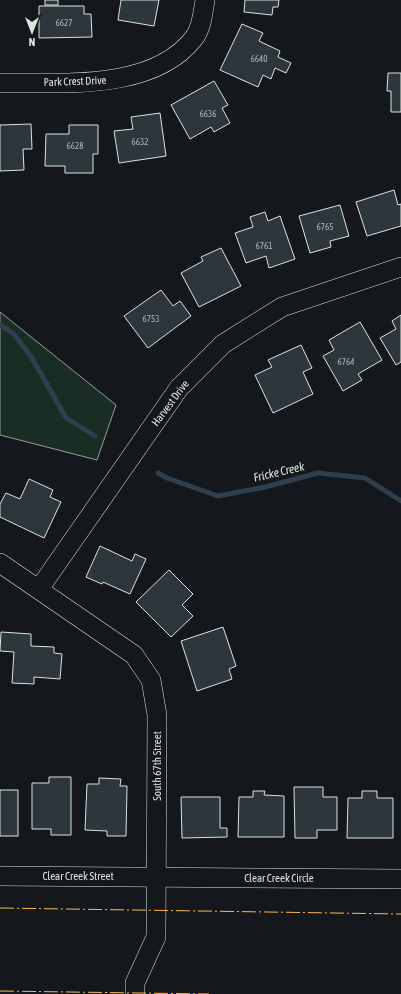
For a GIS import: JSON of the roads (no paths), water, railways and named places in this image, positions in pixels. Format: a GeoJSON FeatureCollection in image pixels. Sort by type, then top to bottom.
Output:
{"type":"FeatureCollection","features":[{"type":"Feature","properties":{"kind":"street","name":"Park Crest Drive"},"geometry":{"type":"LineString","coordinates":[[0,83],[109,81],[159,66],[179,54],[195,37],[201,20],[205,0]]}},
{"type":"Feature","properties":{"kind":"street","name":"Harvest Drive"},"geometry":{"type":"LineString","coordinates":[[39,590],[179,388],[223,344],[282,307],[401,267]]}},
{"type":"Feature","properties":{"kind":"street"},"geometry":{"type":"LineString","coordinates":[[0,563],[39,590]]}},
{"type":"Feature","properties":{"kind":"street","name":"South 67th Street"},"geometry":{"type":"LineString","coordinates":[[39,590],[134,655],[151,680],[157,716],[156,937],[135,983],[135,994]]}},
{"type":"Feature","properties":{"kind":"street","name":"Clear Creek Street"},"geometry":{"type":"LineString","coordinates":[[0,876],[156,877]]}},
{"type":"Feature","properties":{"kind":"street","name":"Clear Creek Circle"},"geometry":{"type":"LineString","coordinates":[[156,877],[401,879]]}},
{"type":"Feature","properties":{"kind":"waterway","name":"Fricke Creek"},"geometry":{"type":"LineString","coordinates":[[0,325],[13,333],[32,358],[66,418],[95,436]]}},
{"type":"Feature","properties":{"kind":"waterway","name":"Fricke Creek"},"geometry":{"type":"LineString","coordinates":[[158,473],[167,478],[218,496],[265,487],[318,473],[365,478],[401,501]]}}]}
